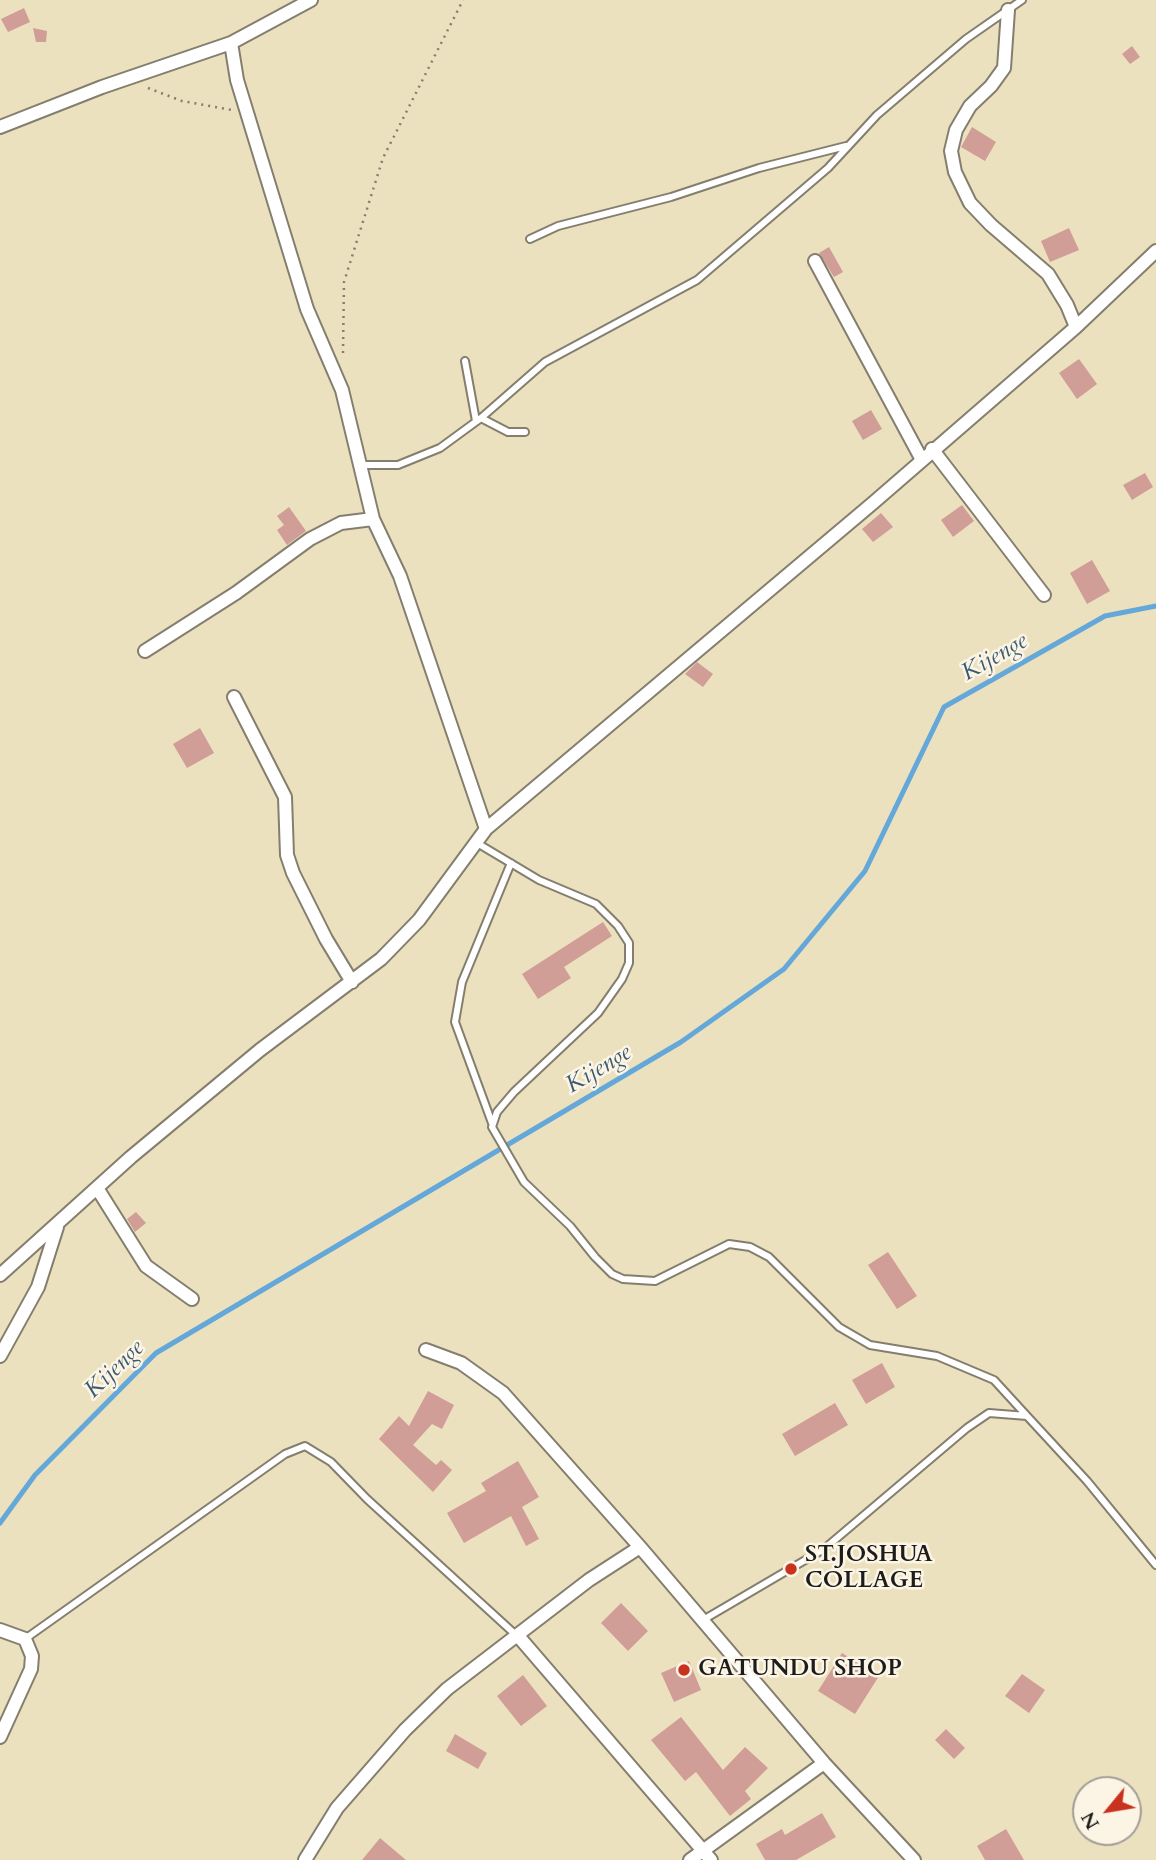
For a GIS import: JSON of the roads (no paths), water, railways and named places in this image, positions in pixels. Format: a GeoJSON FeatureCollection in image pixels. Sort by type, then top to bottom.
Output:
{"type":"FeatureCollection","features":[{"type":"Feature","properties":{"kind":"street"},"geometry":{"type":"LineString","coordinates":[[1,122],[133,79],[231,43],[311,0]]}},
{"type":"Feature","properties":{"kind":"street"},"geometry":{"type":"LineString","coordinates":[[1008,10],[1004,68],[991,86],[970,106],[956,130],[951,151],[955,173],[970,203],[991,225],[1048,274],[1067,305],[1076,327]]}},
{"type":"Feature","properties":{"kind":"street"},"geometry":{"type":"LineString","coordinates":[[231,43],[237,80],[307,309],[342,390],[373,519],[400,576],[486,829]]}},
{"type":"Feature","properties":{"kind":"street"},"geometry":{"type":"LineString","coordinates":[[0,1275],[97,1188],[260,1050],[381,960],[419,920],[486,829],[922,460],[1076,327],[1156,251]]}},
{"type":"Feature","properties":{"kind":"street"},"geometry":{"type":"LineString","coordinates":[[815,261],[922,460]]}},
{"type":"Feature","properties":{"kind":"street"},"geometry":{"type":"LineString","coordinates":[[932,449],[1044,595]]}},
{"type":"Feature","properties":{"kind":"street"},"geometry":{"type":"LineString","coordinates":[[145,651],[236,593],[310,539],[341,523],[373,519]]}},
{"type":"Feature","properties":{"kind":"street"},"geometry":{"type":"LineString","coordinates":[[234,697],[285,797],[287,855],[293,873],[326,939],[352,982]]}},
{"type":"Feature","properties":{"kind":"street"},"geometry":{"type":"LineString","coordinates":[[97,1188],[146,1266],[192,1299]]}},
{"type":"Feature","properties":{"kind":"street"},"geometry":{"type":"LineString","coordinates":[[0,1356],[38,1287],[57,1226]]}},
{"type":"Feature","properties":{"kind":"street"},"geometry":{"type":"LineString","coordinates":[[426,1350],[461,1363],[503,1393],[640,1547],[824,1763],[914,1860]]}},
{"type":"Feature","properties":{"kind":"street"},"geometry":{"type":"LineString","coordinates":[[305,1860],[337,1808],[405,1730],[447,1689],[519,1637],[589,1580],[640,1547]]}},
{"type":"Feature","properties":{"kind":"street"},"geometry":{"type":"LineString","coordinates":[[0,1630],[25,1639],[31,1649],[31,1668],[0,1737]]}},
{"type":"Feature","properties":{"kind":"street"},"geometry":{"type":"LineString","coordinates":[[519,1637],[711,1860]]}},
{"type":"Feature","properties":{"kind":"street"},"geometry":{"type":"LineString","coordinates":[[690,1860],[701,1849],[824,1763]]}},
{"type":"Feature","properties":{"kind":"lane"},"geometry":{"type":"LineString","coordinates":[[359,465],[398,465],[440,448],[479,420],[545,362],[697,279],[774,217],[877,115],[966,39],[1021,0]]}},
{"type":"Feature","properties":{"kind":"lane"},"geometry":{"type":"LineString","coordinates":[[530,239],[558,226],[671,197],[759,168],[848,146]]}},
{"type":"Feature","properties":{"kind":"lane"},"geometry":{"type":"LineString","coordinates":[[465,361],[479,420]]}},
{"type":"Feature","properties":{"kind":"lane"},"geometry":{"type":"LineString","coordinates":[[479,420],[508,432],[525,432]]}},
{"type":"Feature","properties":{"kind":"lane"},"geometry":{"type":"LineString","coordinates":[[477,842],[539,880],[596,904],[618,926],[630,951],[622,979],[598,1013],[514,1092],[492,1126]]}},
{"type":"Feature","properties":{"kind":"lane"},"geometry":{"type":"LineString","coordinates":[[511,863],[462,982],[455,1022],[492,1126],[515,1169],[530,1189],[562,1217],[612,1274],[623,1279],[655,1281],[729,1244],[750,1247],[769,1257],[839,1327],[870,1345],[937,1356],[994,1380],[1087,1481],[1156,1565]]}},
{"type":"Feature","properties":{"kind":"lane"},"geometry":{"type":"LineString","coordinates":[[702,1620],[824,1549],[967,1427],[989,1413],[1027,1416]]}},
{"type":"Feature","properties":{"kind":"lane"},"geometry":{"type":"LineString","coordinates":[[25,1639],[285,1454],[305,1447],[331,1462],[367,1499],[519,1637]]}},
{"type":"Feature","properties":{"kind":"waterway","name":"Kijenge"},"geometry":{"type":"LineString","coordinates":[[0,1523],[35,1475],[156,1353],[681,1042],[784,969],[865,871],[944,707],[1105,616],[1156,606]]}},
{"type":"Feature","properties":{"kind":"place","name":"ST.JOSHUA COLLAGE"},"geometry":{"type":"Point","coordinates":[791,1569]}},
{"type":"Feature","properties":{"kind":"place","name":"GATUNDU SHOP"},"geometry":{"type":"Point","coordinates":[684,1670]}}]}
